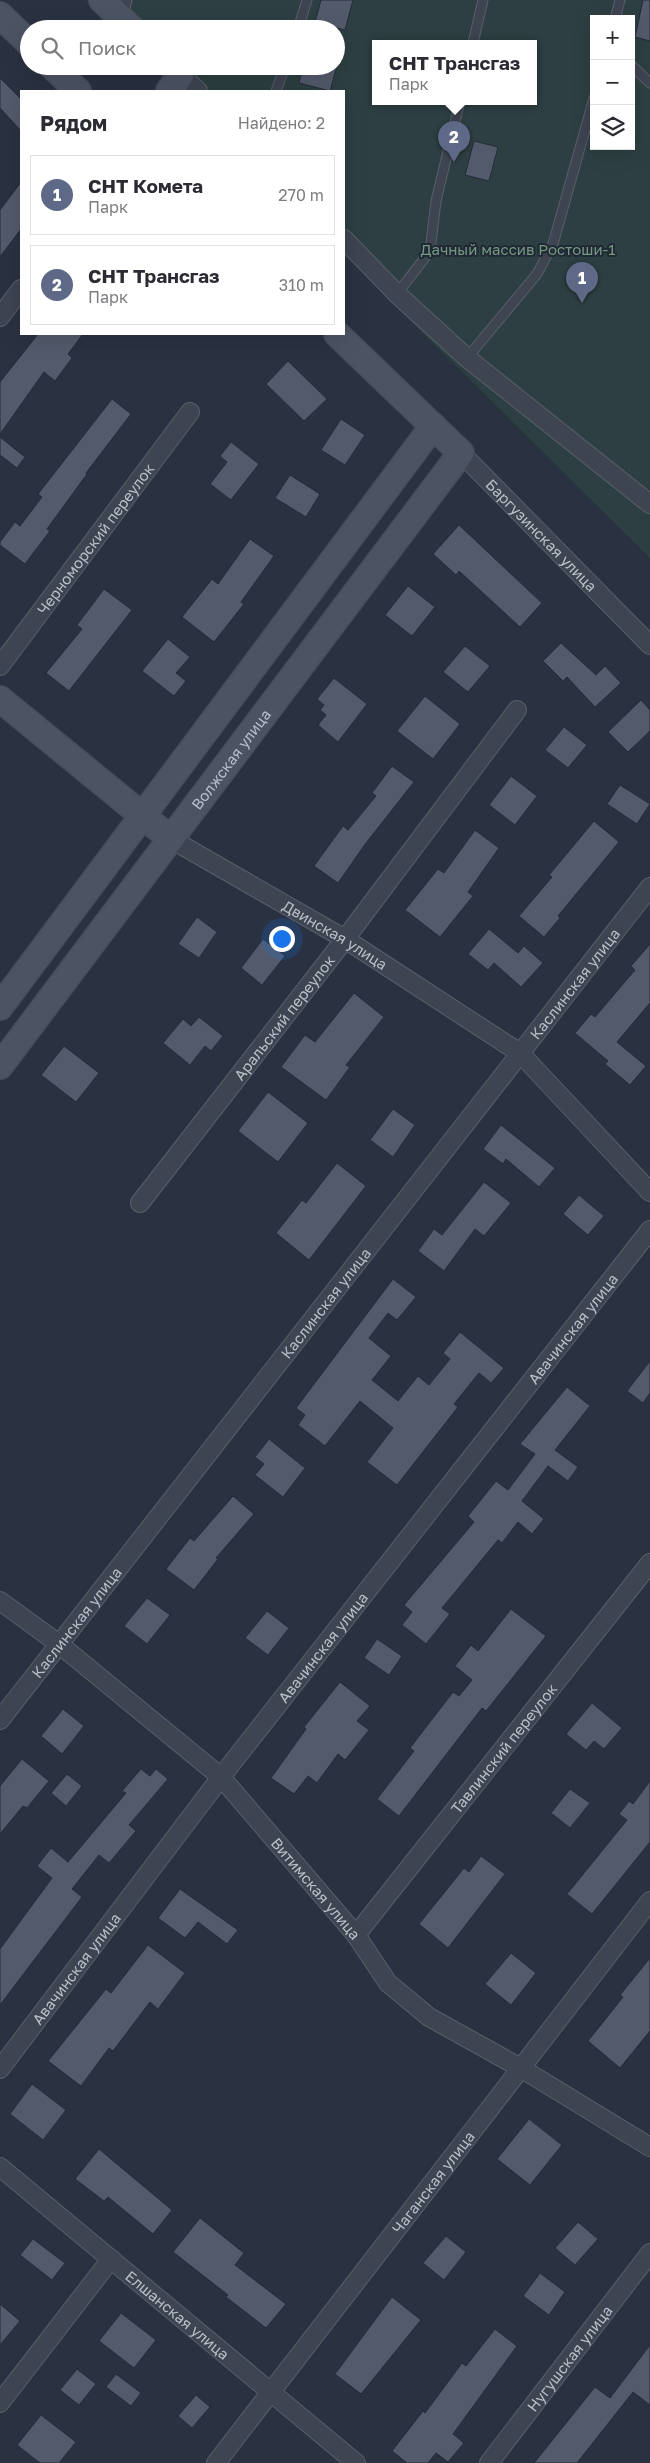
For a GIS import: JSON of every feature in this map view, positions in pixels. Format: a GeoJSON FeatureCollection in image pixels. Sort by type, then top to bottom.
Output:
{"type":"FeatureCollection","features":[{"type":"Feature","properties":{"kind":"street"},"geometry":{"type":"LineString","coordinates":[[102,0],[127,16]]}},
{"type":"Feature","properties":{"kind":"street"},"geometry":{"type":"LineString","coordinates":[[0,15],[20,34]]}},
{"type":"Feature","properties":{"kind":"street"},"geometry":{"type":"LineString","coordinates":[[61,75],[77,90]]}},
{"type":"Feature","properties":{"kind":"street"},"geometry":{"type":"LineString","coordinates":[[345,240],[397,294],[467,358],[650,504]]}},
{"type":"Feature","properties":{"kind":"street"},"geometry":{"type":"LineString","coordinates":[[0,317],[20,290]]}},
{"type":"Feature","properties":{"kind":"street","name":"Баргузинская улица"},"geometry":{"type":"LineString","coordinates":[[338,335],[461,453],[650,645]]}},
{"type":"Feature","properties":{"kind":"street","name":"Черноморский переулок"},"geometry":{"type":"LineString","coordinates":[[0,666],[190,412]]}},
{"type":"Feature","properties":{"kind":"street"},"geometry":{"type":"LineString","coordinates":[[0,1006],[433,426]]}},
{"type":"Feature","properties":{"kind":"street","name":"Волжская улица"},"geometry":{"type":"LineString","coordinates":[[0,1066],[314,645],[461,453]]}},
{"type":"Feature","properties":{"kind":"street","name":"Двинская улица"},"geometry":{"type":"LineString","coordinates":[[0,699],[171,839],[345,938],[520,1053],[650,1192]]}},
{"type":"Feature","properties":{"kind":"street","name":"Аральский переулок"},"geometry":{"type":"LineString","coordinates":[[140,1203],[345,938],[517,710]]}},
{"type":"Feature","properties":{"kind":"street","name":"Каслинская улица"},"geometry":{"type":"LineString","coordinates":[[0,1720],[650,886]]}},
{"type":"Feature","properties":{"kind":"street","name":"Авачинская улица"},"geometry":{"type":"LineString","coordinates":[[0,2069],[221,1777],[650,1230]]}},
{"type":"Feature","properties":{"kind":"street","name":"Тавлинский переулок"},"geometry":{"type":"LineString","coordinates":[[356,1935],[650,1563]]}},
{"type":"Feature","properties":{"kind":"street","name":"Витимская улица"},"geometry":{"type":"LineString","coordinates":[[0,1601],[59,1644],[221,1777],[356,1935],[388,1983],[429,2017],[519,2067],[650,2147]]}},
{"type":"Feature","properties":{"kind":"street","name":"Чаганская улица"},"geometry":{"type":"LineString","coordinates":[[216,2463],[272,2393],[519,2067],[650,1901]]}},
{"type":"Feature","properties":{"kind":"street","name":"Елшанская улица"},"geometry":{"type":"LineString","coordinates":[[0,2167],[356,2463]]}},
{"type":"Feature","properties":{"kind":"street","name":"Нугушская улица"},"geometry":{"type":"LineString","coordinates":[[489,2463],[650,2253]]}},
{"type":"Feature","properties":{"kind":"street"},"geometry":{"type":"LineString","coordinates":[[0,2403],[111,2259]]}},
{"type":"Feature","properties":{"kind":"lane"},"geometry":{"type":"LineString","coordinates":[[301,20],[308,0]]}},
{"type":"Feature","properties":{"kind":"lane"},"geometry":{"type":"LineString","coordinates":[[474,40],[483,0]]}},
{"type":"Feature","properties":{"kind":"lane"},"geometry":{"type":"LineString","coordinates":[[616,15],[620,0]]}},
{"type":"Feature","properties":{"kind":"lane"},"geometry":{"type":"LineString","coordinates":[[635,69],[650,83]]}},
{"type":"Feature","properties":{"kind":"lane"},"geometry":{"type":"LineString","coordinates":[[276,90],[282,75]]}},
{"type":"Feature","properties":{"kind":"lane"},"geometry":{"type":"LineString","coordinates":[[397,294],[430,251],[436,201],[459,105]]}},
{"type":"Feature","properties":{"kind":"lane"},"geometry":{"type":"LineString","coordinates":[[467,358],[537,274],[553,244],[592,105]]}},
{"type":"Feature","properties":{"kind":"green space","name":"Дачный массив Ростоши-1"},"geometry":{"type":"Polygon","coordinates":[[[86,0],[650,0],[650,558],[345,256],[345,90],[177,90],[162,75],[345,75],[345,20],[106,20],[86,0]]]}},
{"type":"Feature","properties":{"kind":"building"},"geometry":{"type":"Polygon","coordinates":[[[321,0],[353,0],[345,30],[345,20],[316,20],[321,0]]]}},
{"type":"Feature","properties":{"kind":"building"},"geometry":{"type":"Polygon","coordinates":[[[643,0],[650,0],[650,41],[635,37],[643,0]]]}},
{"type":"Feature","properties":{"kind":"building"},"geometry":{"type":"Polygon","coordinates":[[[301,75],[334,75],[330,90],[299,83],[301,75]]]}},
{"type":"Feature","properties":{"kind":"building"},"geometry":{"type":"Polygon","coordinates":[[[0,78],[20,98],[20,130],[0,108],[0,78]]]}},
{"type":"Feature","properties":{"kind":"building"},"geometry":{"type":"Polygon","coordinates":[[[474,141],[498,147],[489,181],[465,175],[474,141]]]}},
{"type":"Feature","properties":{"kind":"building"},"geometry":{"type":"Polygon","coordinates":[[[20,183],[20,230],[0,257],[0,210],[20,183]]]}},
{"type":"Feature","properties":{"kind":"building"},"geometry":{"type":"Polygon","coordinates":[[[37,335],[82,335],[68,354],[72,358],[55,381],[44,372],[0,434],[0,382],[37,335]]]}},
{"type":"Feature","properties":{"kind":"building"},"geometry":{"type":"Polygon","coordinates":[[[288,361],[327,399],[304,421],[266,384],[288,361]]]}},
{"type":"Feature","properties":{"kind":"building"},"geometry":{"type":"Polygon","coordinates":[[[112,399],[131,414],[86,473],[47,529],[50,531],[25,564],[0,545],[0,542],[15,522],[20,526],[42,497],[38,494],[112,399]]]}},
{"type":"Feature","properties":{"kind":"building"},"geometry":{"type":"Polygon","coordinates":[[[341,419],[365,435],[345,465],[321,450],[341,419]]]}},
{"type":"Feature","properties":{"kind":"building"},"geometry":{"type":"Polygon","coordinates":[[[0,437],[25,457],[17,468],[0,455],[0,437]]]}},
{"type":"Feature","properties":{"kind":"building"},"geometry":{"type":"Polygon","coordinates":[[[231,442],[259,464],[231,500],[210,484],[227,462],[220,456],[231,442]]]}},
{"type":"Feature","properties":{"kind":"building"},"geometry":{"type":"Polygon","coordinates":[[[290,475],[320,494],[306,517],[275,498],[290,475]]]}},
{"type":"Feature","properties":{"kind":"building"},"geometry":{"type":"Polygon","coordinates":[[[459,525],[542,603],[520,627],[459,571],[456,575],[433,554],[459,525]]]}},
{"type":"Feature","properties":{"kind":"building"},"geometry":{"type":"Polygon","coordinates":[[[250,539],[274,556],[241,602],[244,604],[214,642],[182,617],[212,579],[218,584],[250,539]]]}},
{"type":"Feature","properties":{"kind":"building"},"geometry":{"type":"Polygon","coordinates":[[[408,586],[435,607],[412,636],[385,615],[408,586]]]}},
{"type":"Feature","properties":{"kind":"building"},"geometry":{"type":"Polygon","coordinates":[[[104,589],[132,610],[69,691],[46,673],[82,629],[77,625],[104,589]]]}},
{"type":"Feature","properties":{"kind":"building"},"geometry":{"type":"Polygon","coordinates":[[[168,639],[190,657],[176,673],[186,681],[174,696],[142,671],[168,639]]]}},
{"type":"Feature","properties":{"kind":"building"},"geometry":{"type":"Polygon","coordinates":[[[561,643],[596,675],[605,666],[621,683],[595,707],[567,677],[563,681],[543,661],[561,643]]]}},
{"type":"Feature","properties":{"kind":"building"},"geometry":{"type":"Polygon","coordinates":[[[465,646],[490,666],[468,692],[443,672],[465,646]]]}},
{"type":"Feature","properties":{"kind":"building"},"geometry":{"type":"Polygon","coordinates":[[[334,678],[367,704],[338,742],[318,725],[326,715],[320,710],[324,705],[317,699],[334,678]]]}},
{"type":"Feature","properties":{"kind":"building"},"geometry":{"type":"Polygon","coordinates":[[[425,696],[460,724],[433,759],[397,731],[425,696]]]}},
{"type":"Feature","properties":{"kind":"building"},"geometry":{"type":"Polygon","coordinates":[[[641,700],[650,710],[650,731],[628,752],[608,732],[641,700]]]}},
{"type":"Feature","properties":{"kind":"building"},"geometry":{"type":"Polygon","coordinates":[[[564,727],[587,745],[568,768],[545,750],[564,727]]]}},
{"type":"Feature","properties":{"kind":"building"},"geometry":{"type":"Polygon","coordinates":[[[392,766],[414,782],[366,843],[338,883],[314,866],[343,826],[348,830],[376,796],[372,793],[392,766]]]}},
{"type":"Feature","properties":{"kind":"building"},"geometry":{"type":"Polygon","coordinates":[[[511,776],[537,796],[515,825],[489,805],[511,776]]]}},
{"type":"Feature","properties":{"kind":"building"},"geometry":{"type":"Polygon","coordinates":[[[620,785],[650,804],[637,824],[607,804],[620,785]]]}},
{"type":"Feature","properties":{"kind":"building"},"geometry":{"type":"Polygon","coordinates":[[[594,821],[619,842],[558,916],[560,918],[544,937],[519,916],[552,877],[549,875],[594,821]]]}},
{"type":"Feature","properties":{"kind":"building"},"geometry":{"type":"Polygon","coordinates":[[[475,830],[499,848],[468,892],[473,896],[440,937],[405,910],[438,869],[444,873],[475,830]]]}},
{"type":"Feature","properties":{"kind":"building"},"geometry":{"type":"Polygon","coordinates":[[[197,917],[217,932],[199,958],[178,944],[197,917]]]}},
{"type":"Feature","properties":{"kind":"building"},"geometry":{"type":"Polygon","coordinates":[[[489,929],[518,953],[524,946],[543,963],[521,987],[494,963],[488,970],[468,954],[489,929]]]}},
{"type":"Feature","properties":{"kind":"building"},"geometry":{"type":"Polygon","coordinates":[[[263,939],[285,956],[262,985],[241,968],[263,939]]]}},
{"type":"Feature","properties":{"kind":"building"},"geometry":{"type":"Polygon","coordinates":[[[650,944],[650,1003],[617,1042],[646,1066],[630,1085],[605,1064],[608,1061],[575,1033],[591,1014],[595,1017],[635,970],[631,966],[650,944]]]}},
{"type":"Feature","properties":{"kind":"building"},"geometry":{"type":"Polygon","coordinates":[[[354,993],[384,1017],[346,1065],[350,1067],[326,1100],[281,1067],[305,1035],[315,1042],[354,993]]]}},
{"type":"Feature","properties":{"kind":"building"},"geometry":{"type":"Polygon","coordinates":[[[199,1017],[223,1036],[211,1051],[205,1046],[190,1065],[163,1043],[183,1019],[191,1026],[199,1017]]]}},
{"type":"Feature","properties":{"kind":"building"},"geometry":{"type":"Polygon","coordinates":[[[64,1046],[99,1073],[76,1102],[41,1075],[64,1046]]]}},
{"type":"Feature","properties":{"kind":"building"},"geometry":{"type":"Polygon","coordinates":[[[268,1092],[308,1123],[278,1162],[238,1131],[268,1092]]]}},
{"type":"Feature","properties":{"kind":"building"},"geometry":{"type":"Polygon","coordinates":[[[393,1109],[415,1125],[393,1157],[370,1140],[393,1109]]]}},
{"type":"Feature","properties":{"kind":"building"},"geometry":{"type":"Polygon","coordinates":[[[501,1125],[555,1168],[539,1187],[506,1159],[503,1164],[483,1149],[501,1125]]]}},
{"type":"Feature","properties":{"kind":"building"},"geometry":{"type":"Polygon","coordinates":[[[337,1163],[366,1186],[309,1260],[276,1233],[302,1200],[306,1203],[337,1163]]]}},
{"type":"Feature","properties":{"kind":"building"},"geometry":{"type":"Polygon","coordinates":[[[484,1182],[511,1203],[484,1236],[475,1229],[444,1271],[418,1251],[434,1229],[442,1235],[484,1182]]]}},
{"type":"Feature","properties":{"kind":"building"},"geometry":{"type":"Polygon","coordinates":[[[579,1195],[604,1216],[588,1235],[563,1214],[579,1195]]]}},
{"type":"Feature","properties":{"kind":"building"},"geometry":{"type":"Polygon","coordinates":[[[393,1279],[416,1297],[397,1320],[388,1313],[369,1338],[391,1356],[372,1380],[398,1401],[418,1376],[429,1385],[450,1359],[443,1353],[460,1332],[504,1368],[491,1383],[479,1373],[454,1404],[458,1407],[397,1485],[367,1462],[393,1428],[360,1401],[325,1446],[298,1425],[305,1415],[296,1408],[393,1279]]]}},
{"type":"Feature","properties":{"kind":"building"},"geometry":{"type":"Polygon","coordinates":[[[650,1361],[650,1393],[643,1403],[627,1391],[650,1361]]]}},
{"type":"Feature","properties":{"kind":"building"},"geometry":{"type":"Polygon","coordinates":[[[567,1387],[590,1406],[555,1450],[578,1467],[568,1481],[548,1466],[522,1501],[544,1519],[532,1534],[518,1522],[502,1543],[498,1540],[442,1608],[450,1614],[426,1644],[402,1625],[412,1612],[404,1605],[474,1522],[468,1516],[496,1481],[508,1490],[535,1454],[520,1444],[567,1387]]]}},
{"type":"Feature","properties":{"kind":"building"},"geometry":{"type":"Polygon","coordinates":[[[269,1439],[305,1468],[283,1497],[255,1475],[264,1464],[255,1457],[269,1439]]]}},
{"type":"Feature","properties":{"kind":"building"},"geometry":{"type":"Polygon","coordinates":[[[233,1496],[254,1514],[216,1558],[218,1559],[194,1590],[166,1569],[190,1538],[194,1541],[233,1496]]]}},
{"type":"Feature","properties":{"kind":"building"},"geometry":{"type":"Polygon","coordinates":[[[147,1598],[170,1615],[147,1644],[124,1626],[147,1598]]]}},
{"type":"Feature","properties":{"kind":"building"},"geometry":{"type":"Polygon","coordinates":[[[511,1609],[546,1636],[486,1711],[482,1708],[399,1816],[377,1799],[414,1751],[410,1748],[453,1692],[459,1696],[472,1680],[455,1666],[471,1645],[478,1651],[511,1609]]]}},
{"type":"Feature","properties":{"kind":"building"},"geometry":{"type":"Polygon","coordinates":[[[267,1611],[289,1628],[268,1655],[245,1638],[267,1611]]]}},
{"type":"Feature","properties":{"kind":"building"},"geometry":{"type":"Polygon","coordinates":[[[377,1639],[402,1656],[389,1675],[364,1658],[377,1639]]]}},
{"type":"Feature","properties":{"kind":"building"},"geometry":{"type":"Polygon","coordinates":[[[340,1682],[370,1706],[357,1721],[369,1730],[345,1760],[338,1754],[317,1783],[308,1776],[294,1794],[271,1778],[306,1729],[304,1727],[340,1682]]]}},
{"type":"Feature","properties":{"kind":"building"},"geometry":{"type":"Polygon","coordinates":[[[592,1703],[622,1728],[604,1749],[594,1741],[586,1750],[566,1734],[592,1703]]]}},
{"type":"Feature","properties":{"kind":"building"},"geometry":{"type":"Polygon","coordinates":[[[63,1709],[84,1726],[62,1754],[41,1736],[63,1709]]]}},
{"type":"Feature","properties":{"kind":"building"},"geometry":{"type":"Polygon","coordinates":[[[22,1759],[49,1781],[27,1808],[23,1806],[0,1834],[0,1786],[22,1759]]]}},
{"type":"Feature","properties":{"kind":"building"},"geometry":{"type":"Polygon","coordinates":[[[141,1769],[150,1776],[156,1769],[168,1779],[129,1825],[136,1831],[109,1863],[99,1855],[72,1889],[82,1897],[0,2005],[0,1949],[52,1878],[37,1866],[51,1848],[68,1862],[126,1793],[122,1791],[141,1769]]]}},
{"type":"Feature","properties":{"kind":"building"},"geometry":{"type":"Polygon","coordinates":[[[67,1774],[82,1786],[66,1806],[51,1793],[67,1774]]]}},
{"type":"Feature","properties":{"kind":"building"},"geometry":{"type":"Polygon","coordinates":[[[650,1781],[650,1842],[592,1914],[567,1894],[627,1820],[619,1814],[629,1801],[633,1804],[650,1781]]]}},
{"type":"Feature","properties":{"kind":"building"},"geometry":{"type":"Polygon","coordinates":[[[570,1789],[590,1803],[570,1828],[551,1813],[570,1789]]]}},
{"type":"Feature","properties":{"kind":"building"},"geometry":{"type":"Polygon","coordinates":[[[481,1856],[505,1874],[448,1948],[419,1924],[464,1868],[469,1872],[481,1856]]]}},
{"type":"Feature","properties":{"kind":"building"},"geometry":{"type":"Polygon","coordinates":[[[180,1889],[238,1930],[227,1944],[198,1922],[185,1938],[158,1918],[180,1889]]]}},
{"type":"Feature","properties":{"kind":"building"},"geometry":{"type":"Polygon","coordinates":[[[148,1945],[185,1973],[158,2009],[150,2002],[113,2051],[109,2048],[81,2086],[48,2061],[106,1989],[111,1993],[148,1945]]]}},
{"type":"Feature","properties":{"kind":"building"},"geometry":{"type":"Polygon","coordinates":[[[511,1953],[536,1973],[511,2005],[485,1984],[511,1953]]]}},
{"type":"Feature","properties":{"kind":"building"},"geometry":{"type":"Polygon","coordinates":[[[650,1958],[650,2031],[620,2068],[588,2041],[623,1997],[620,1995],[650,1958]]]}},
{"type":"Feature","properties":{"kind":"building"},"geometry":{"type":"Polygon","coordinates":[[[32,2084],[66,2110],[43,2140],[10,2114],[32,2084]]]}},
{"type":"Feature","properties":{"kind":"building"},"geometry":{"type":"Polygon","coordinates":[[[529,2119],[562,2145],[530,2185],[497,2159],[529,2119]]]}},
{"type":"Feature","properties":{"kind":"building"},"geometry":{"type":"Polygon","coordinates":[[[99,2149],[172,2210],[153,2234],[108,2197],[104,2201],[75,2179],[99,2149]]]}},
{"type":"Feature","properties":{"kind":"building"},"geometry":{"type":"Polygon","coordinates":[[[200,2218],[244,2253],[235,2265],[286,2304],[266,2328],[226,2297],[228,2295],[173,2252],[200,2218]]]}},
{"type":"Feature","properties":{"kind":"building"},"geometry":{"type":"Polygon","coordinates":[[[578,2222],[598,2239],[575,2265],[555,2248],[578,2222]]]}},
{"type":"Feature","properties":{"kind":"building"},"geometry":{"type":"Polygon","coordinates":[[[446,2236],[466,2252],[444,2280],[423,2263],[446,2236]]]}},
{"type":"Feature","properties":{"kind":"building"},"geometry":{"type":"Polygon","coordinates":[[[33,2239],[65,2263],[52,2280],[20,2255],[33,2239]]]}},
{"type":"Feature","properties":{"kind":"building"},"geometry":{"type":"Polygon","coordinates":[[[540,2273],[565,2292],[549,2315],[523,2296],[540,2273]]]}},
{"type":"Feature","properties":{"kind":"building"},"geometry":{"type":"Polygon","coordinates":[[[392,2297],[421,2320],[361,2394],[335,2374],[392,2297]]]}},
{"type":"Feature","properties":{"kind":"building"},"geometry":{"type":"Polygon","coordinates":[[[0,2304],[20,2321],[0,2345],[0,2304]]]}},
{"type":"Feature","properties":{"kind":"building"},"geometry":{"type":"Polygon","coordinates":[[[121,2313],[156,2340],[134,2368],[99,2341],[121,2313]]]}},
{"type":"Feature","properties":{"kind":"building"},"geometry":{"type":"Polygon","coordinates":[[[495,2329],[517,2346],[453,2434],[464,2443],[448,2462],[436,2453],[428,2463],[407,2463],[392,2451],[423,2411],[425,2413],[462,2363],[466,2366],[495,2329]]]}},
{"type":"Feature","properties":{"kind":"building"},"geometry":{"type":"Polygon","coordinates":[[[650,2345],[650,2405],[633,2392],[577,2463],[534,2463],[595,2387],[610,2398],[650,2345]]]}},
{"type":"Feature","properties":{"kind":"building"},"geometry":{"type":"Polygon","coordinates":[[[77,2369],[96,2384],[79,2405],[60,2390],[77,2369]]]}},
{"type":"Feature","properties":{"kind":"building"},"geometry":{"type":"Polygon","coordinates":[[[116,2374],[141,2393],[131,2406],[106,2387],[116,2374]]]}},
{"type":"Feature","properties":{"kind":"building"},"geometry":{"type":"Polygon","coordinates":[[[196,2395],[210,2407],[192,2428],[178,2416],[196,2395]]]}},
{"type":"Feature","properties":{"kind":"building"},"geometry":{"type":"Polygon","coordinates":[[[41,2415],[76,2442],[59,2463],[40,2463],[17,2445],[41,2415]]]}},
{"type":"Feature","properties":{"kind":"place","name":"СНТ Трансгаз"},"geometry":{"type":"Point","coordinates":[454,162]}},
{"type":"Feature","properties":{"kind":"place","name":"СНТ Комета"},"geometry":{"type":"Point","coordinates":[582,303]}}]}
